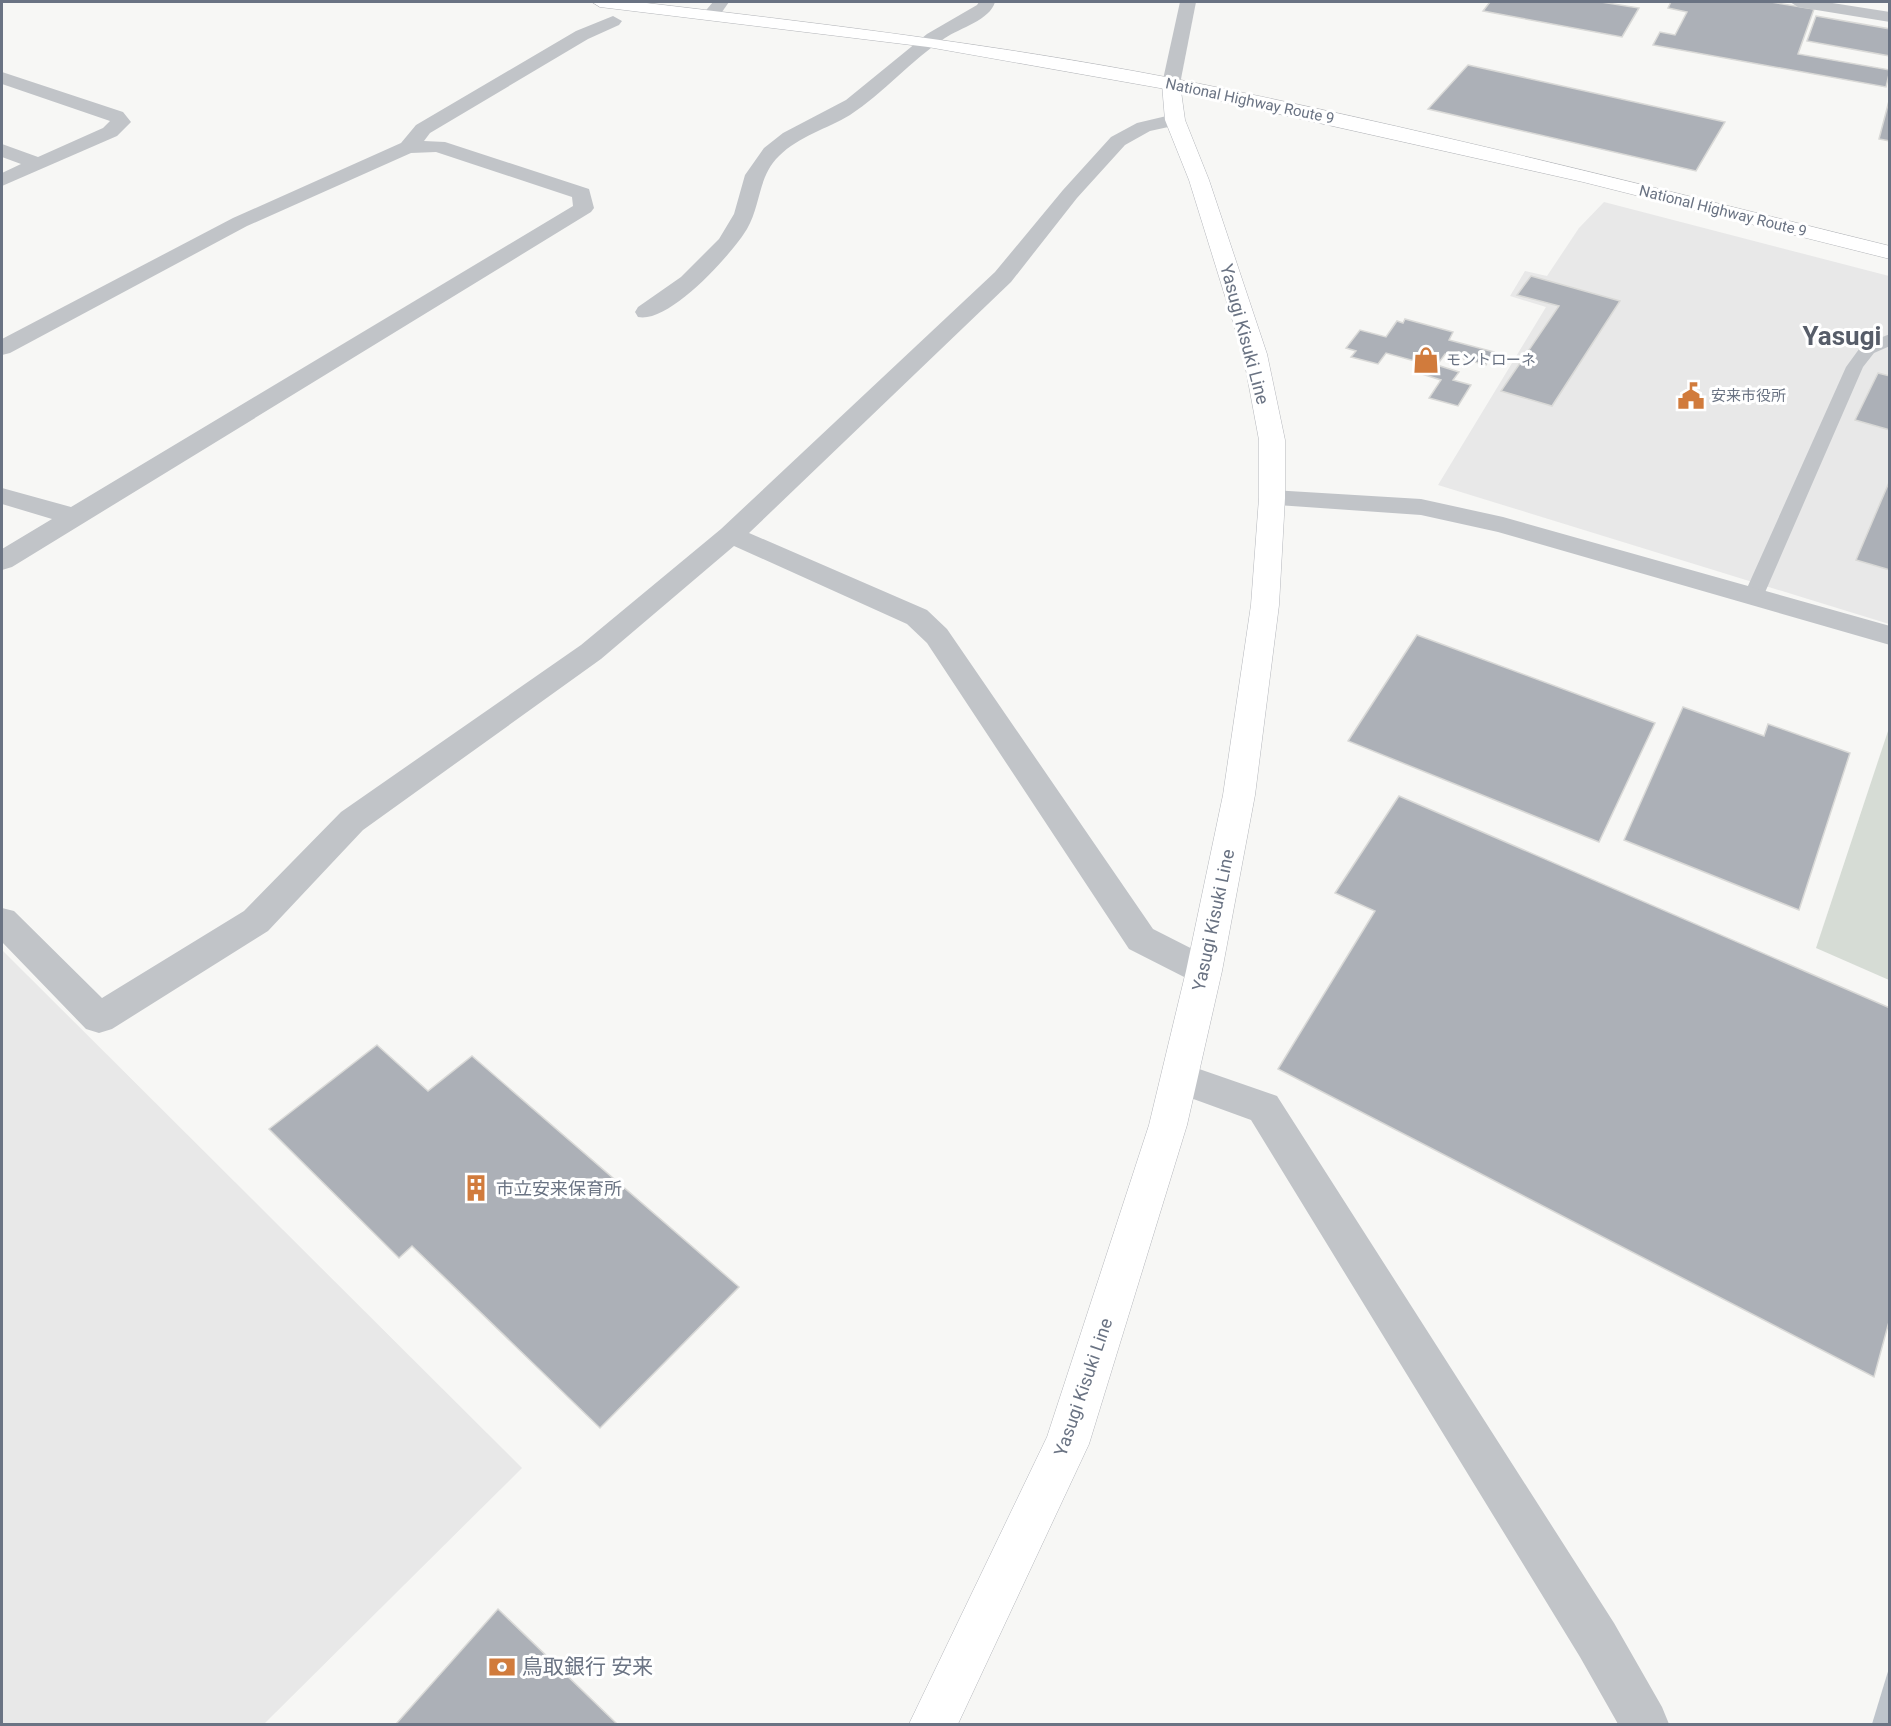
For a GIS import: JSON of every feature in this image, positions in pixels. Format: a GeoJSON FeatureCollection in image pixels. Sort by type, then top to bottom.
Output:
{"type":"FeatureCollection","features":[{"type":"Feature","properties":{"kind":"main road","name":"National Highway Route 9"},"geometry":{"type":"LineString","coordinates":[[600,2],[716,8],[1172,84],[1584,176],[1890,253]]}},
{"type":"Feature","properties":{"kind":"main road","name":"Yasugi Kisuki Line"},"geometry":{"type":"LineString","coordinates":[[933,1725],[1067,1444],[1168,1125],[1204,971],[1239,795],[1265,605],[1272,498],[1272,440],[1255,354],[1199,180],[1175,120],[1172,84]]}},
{"type":"Feature","properties":{"kind":"street"},"geometry":{"type":"LineString","coordinates":[[646,312],[694,275],[730,240],[745,212],[749,188],[761,163],[784,141],[802,129],[841,112],[928,42],[985,8],[987,2]]}},
{"type":"Feature","properties":{"kind":"street"},"geometry":{"type":"LineString","coordinates":[[1172,84],[1188,2]]}},
{"type":"Feature","properties":{"kind":"street"},"geometry":{"type":"LineString","coordinates":[[1798,2],[1890,17]]}},
{"type":"Feature","properties":{"kind":"street"},"geometry":{"type":"LineString","coordinates":[[408,147],[423,129],[582,35],[614,21]]}},
{"type":"Feature","properties":{"kind":"street"},"geometry":{"type":"LineString","coordinates":[[2,78],[121,119],[111,132],[2,180]]}},
{"type":"Feature","properties":{"kind":"street"},"geometry":{"type":"LineString","coordinates":[[2,921],[99,1018],[256,921],[352,821],[591,652],[731,535],[1003,277],[1070,194],[1118,141],[1144,127],[1175,120]]}},
{"type":"Feature","properties":{"kind":"street"},"geometry":{"type":"LineString","coordinates":[[2,348],[240,222],[408,147],[438,146],[582,193],[584,208],[2,561]]}},
{"type":"Feature","properties":{"kind":"street"},"geometry":{"type":"LineString","coordinates":[[2,150],[39,164]]}},
{"type":"Feature","properties":{"kind":"street"},"geometry":{"type":"LineString","coordinates":[[2,496],[75,517]]}},
{"type":"Feature","properties":{"kind":"street"},"geometry":{"type":"LineString","coordinates":[[1272,498],[1422,507],[1503,525],[1890,636]]}},
{"type":"Feature","properties":{"kind":"street"},"geometry":{"type":"LineString","coordinates":[[731,535],[917,617],[937,636],[1141,939],[1204,971]]}},
{"type":"Feature","properties":{"kind":"street"},"geometry":{"type":"LineString","coordinates":[[1179,1078],[1263,1108],[1597,1640],[1645,1725]]}},
{"type":"Feature","properties":{"kind":"lane"},"geometry":{"type":"LineString","coordinates":[[1753,597],[1855,367],[1868,350],[1890,339]]}},
{"type":"Feature","properties":{"kind":"shaded area","name":"安来市役所"},"geometry":{"type":"Polygon","coordinates":[[[1604,202],[1889,276],[1889,624],[1438,485],[1546,307],[1510,296],[1525,271],[1547,276],[1579,228],[1604,202]]]}},
{"type":"Feature","properties":{"kind":"shaded area"},"geometry":{"type":"Polygon","coordinates":[[[1889,728],[1889,980],[1816,948],[1889,728]]]}},
{"type":"Feature","properties":{"kind":"shaded area"},"geometry":{"type":"Polygon","coordinates":[[[2,950],[522,1468],[264,1724],[2,1724],[2,950]]]}},
{"type":"Feature","properties":{"kind":"shaded area"},"geometry":{"type":"Polygon","coordinates":[[[1889,1668],[1889,1724],[1872,1724],[1889,1668]]]}},
{"type":"Feature","properties":{"kind":"building"},"geometry":{"type":"Polygon","coordinates":[[[1490,2],[1601,2],[1639,8],[1622,37],[1483,11],[1490,2]]]}},
{"type":"Feature","properties":{"kind":"building"},"geometry":{"type":"Polygon","coordinates":[[[1671,2],[1771,2],[1814,9],[1798,54],[1890,70],[1886,87],[1653,45],[1660,32],[1675,35],[1687,12],[1668,8],[1671,2]]]}},
{"type":"Feature","properties":{"kind":"building"},"geometry":{"type":"Polygon","coordinates":[[[1816,16],[1890,29],[1890,56],[1807,41],[1816,16]]]}},
{"type":"Feature","properties":{"kind":"building"},"geometry":{"type":"Polygon","coordinates":[[[1468,65],[1725,122],[1696,171],[1428,109],[1468,65]]]}},
{"type":"Feature","properties":{"kind":"building"},"geometry":{"type":"Polygon","coordinates":[[[1890,97],[1890,141],[1879,139],[1890,97]]]}},
{"type":"Feature","properties":{"kind":"building"},"geometry":{"type":"Polygon","coordinates":[[[1531,276],[1620,301],[1552,406],[1501,391],[1559,306],[1517,295],[1531,276]]]}},
{"type":"Feature","properties":{"kind":"building","name":"モントローネ"},"geometry":{"type":"Polygon","coordinates":[[[1405,319],[1453,332],[1449,340],[1494,352],[1486,365],[1445,354],[1437,365],[1459,372],[1453,380],[1471,385],[1458,406],[1429,398],[1441,380],[1422,374],[1429,365],[1386,353],[1378,364],[1351,357],[1356,351],[1346,348],[1360,330],[1386,337],[1397,321],[1403,323],[1405,319]]]}},
{"type":"Feature","properties":{"kind":"building"},"geometry":{"type":"Polygon","coordinates":[[[1878,373],[1890,376],[1890,430],[1855,420],[1878,373]]]}},
{"type":"Feature","properties":{"kind":"building"},"geometry":{"type":"Polygon","coordinates":[[[1890,480],[1890,570],[1856,560],[1890,480]]]}},
{"type":"Feature","properties":{"kind":"building"},"geometry":{"type":"Polygon","coordinates":[[[1417,635],[1655,723],[1599,842],[1348,741],[1417,635]]]}},
{"type":"Feature","properties":{"kind":"building"},"geometry":{"type":"Polygon","coordinates":[[[1683,707],[1764,736],[1768,724],[1850,753],[1799,910],[1624,840],[1683,707]]]}},
{"type":"Feature","properties":{"kind":"building"},"geometry":{"type":"Polygon","coordinates":[[[1399,796],[1890,1008],[1890,1318],[1874,1377],[1278,1069],[1375,911],[1335,893],[1399,796]]]}},
{"type":"Feature","properties":{"kind":"building","name":"市立安来保育所"},"geometry":{"type":"Polygon","coordinates":[[[377,1045],[428,1091],[472,1056],[739,1287],[600,1428],[412,1246],[399,1258],[269,1129],[377,1045]]]}},
{"type":"Feature","properties":{"kind":"building","name":"鳥取銀行 安来"},"geometry":{"type":"Polygon","coordinates":[[[498,1609],[617,1724],[396,1724],[498,1609]]]}},
{"type":"Feature","properties":{"kind":"place","name":"モントローネ"},"geometry":{"type":"Point","coordinates":[1426,360]}},
{"type":"Feature","properties":{"kind":"place","name":"安来市役所"},"geometry":{"type":"Point","coordinates":[1691,396]}},
{"type":"Feature","properties":{"kind":"place","name":"市立安来保育所"},"geometry":{"type":"Point","coordinates":[476,1188]}},
{"type":"Feature","properties":{"kind":"place","name":"鳥取銀行 安来"},"geometry":{"type":"Point","coordinates":[502,1667]}},
{"type":"Feature","properties":{"kind":"district","name":"Yasugi"},"geometry":{"type":"Point","coordinates":[1842,336]}}]}
